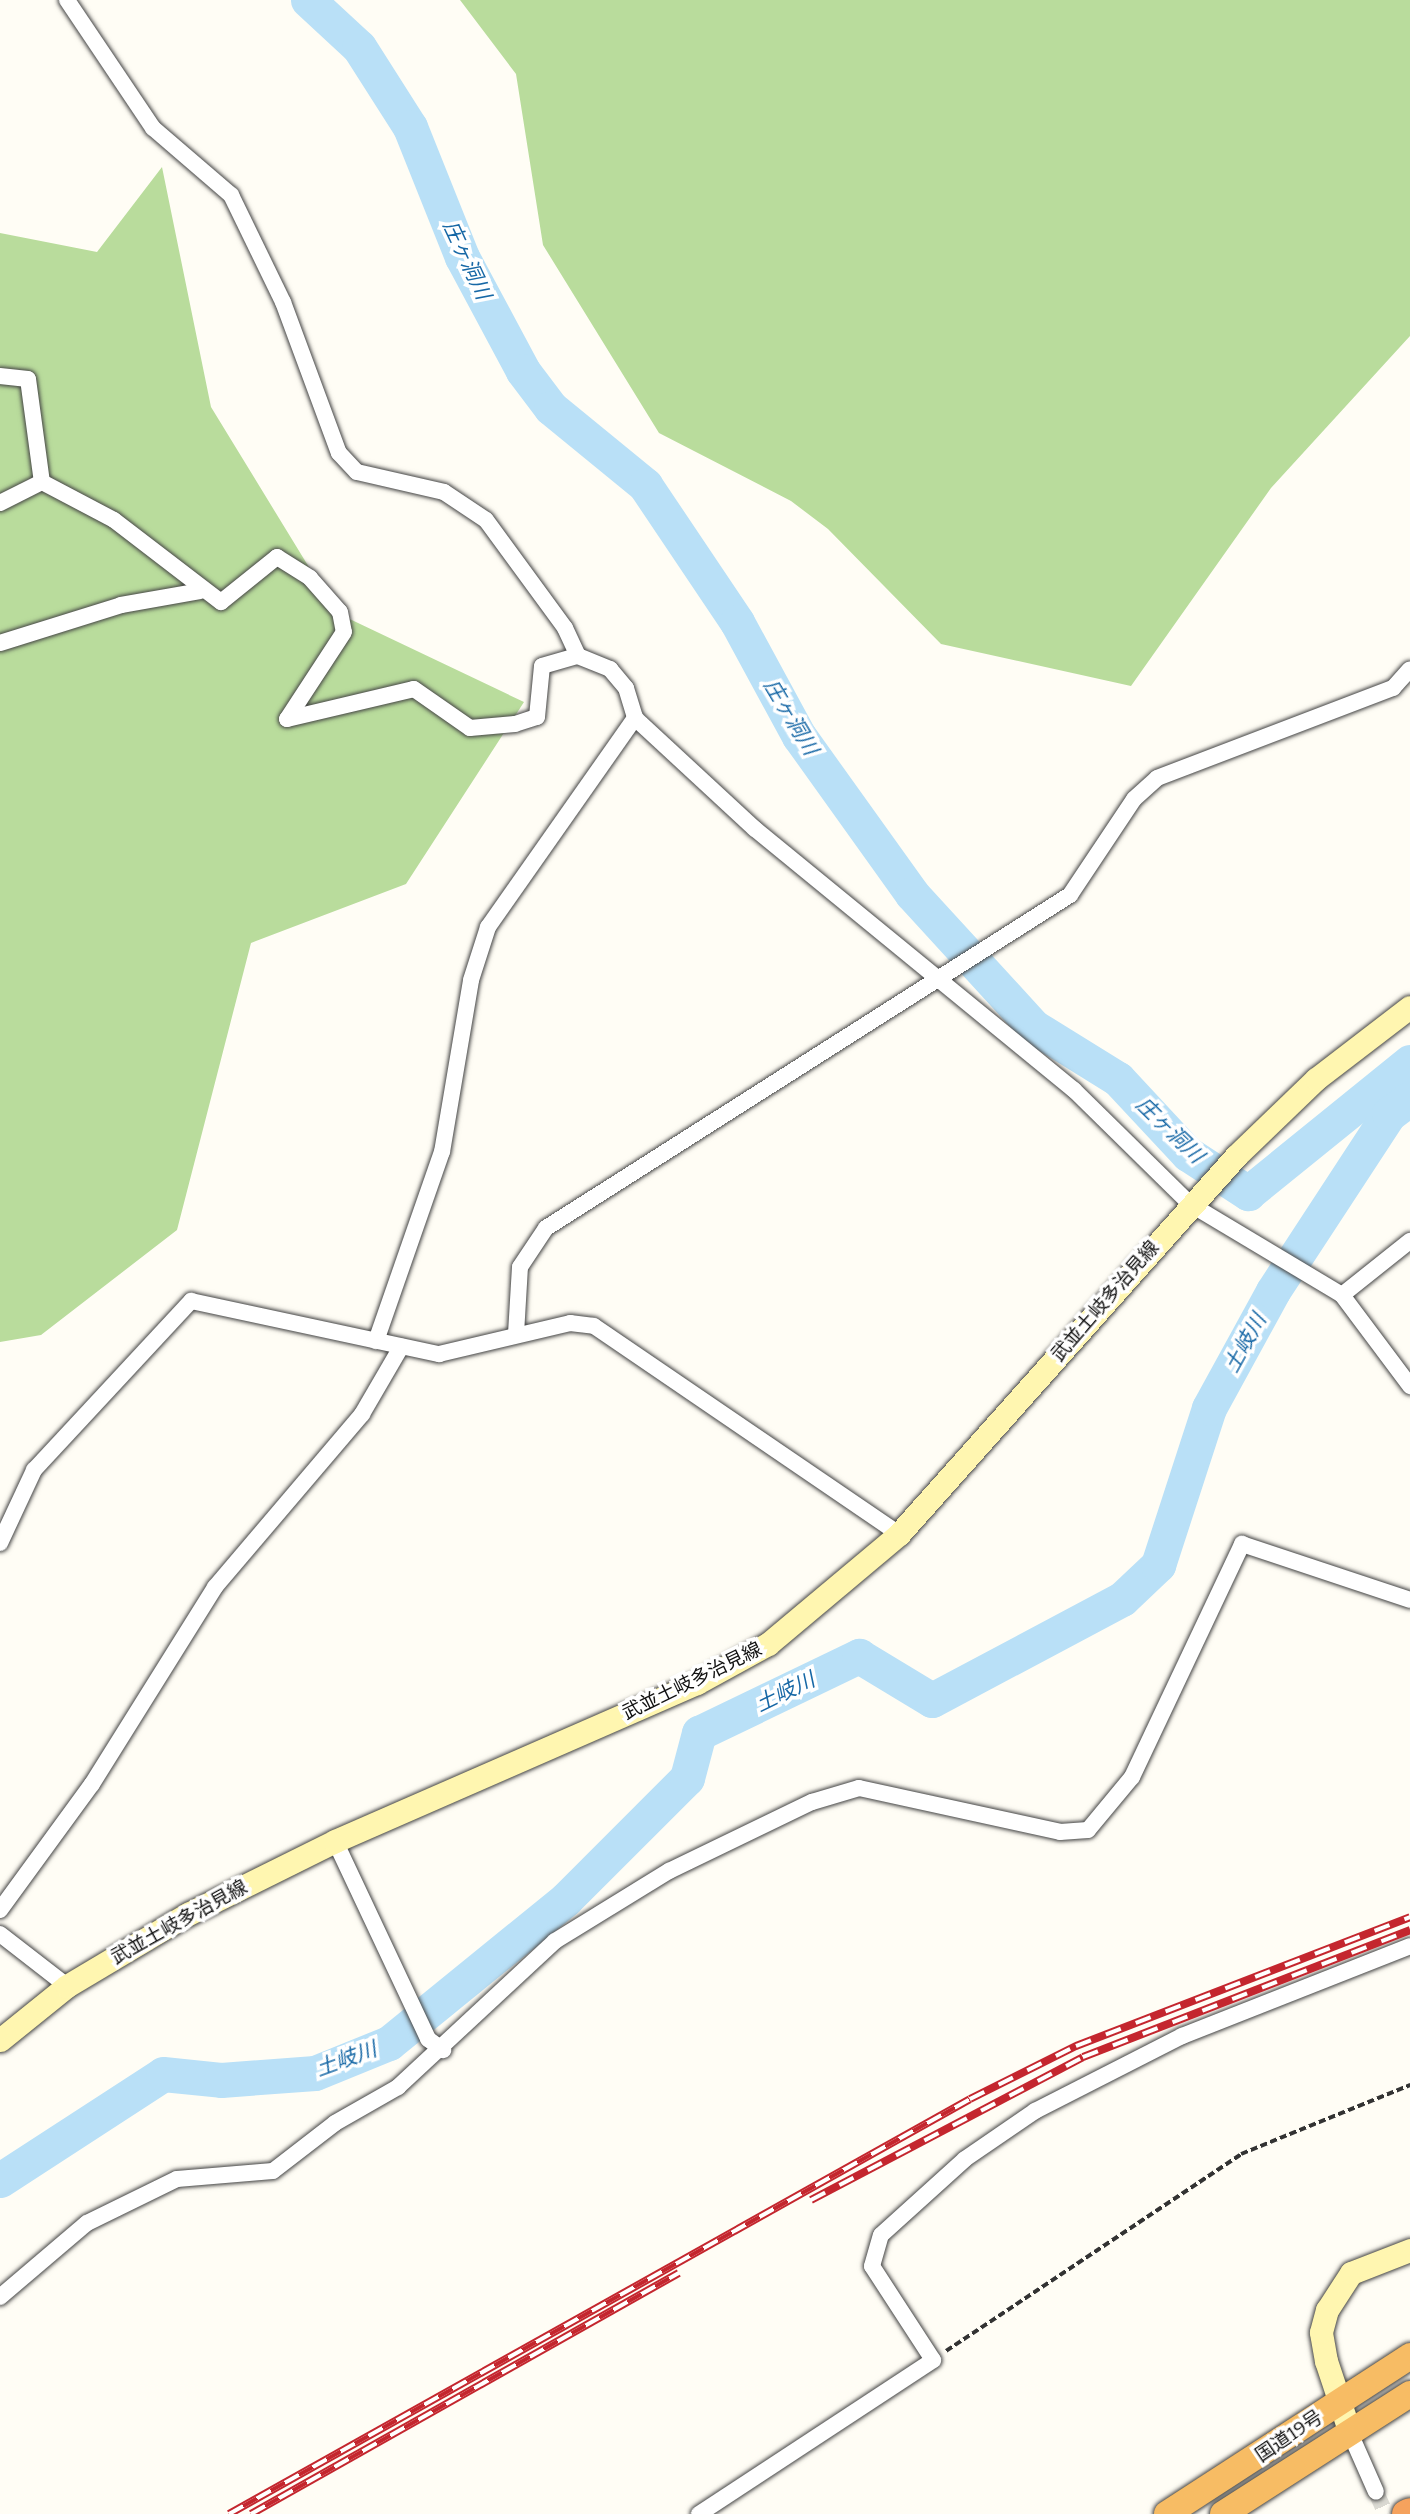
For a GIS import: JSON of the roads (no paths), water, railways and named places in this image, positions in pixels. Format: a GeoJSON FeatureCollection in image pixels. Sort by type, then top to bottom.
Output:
{"type":"FeatureCollection","features":[{"type":"Feature","properties":{"kind":"highway","name":"国道19号"},"geometry":{"type":"LineString","coordinates":[[1167,2514],[1410,2356]]}},
{"type":"Feature","properties":{"kind":"highway","name":"国道19号"},"geometry":{"type":"LineString","coordinates":[[1223,2514],[1410,2394]]}},
{"type":"Feature","properties":{"kind":"main road","name":"武並土岐多治見線"},"geometry":{"type":"LineString","coordinates":[[0,2040],[67,1986],[188,1913],[339,1851],[709,1676],[830,1598],[899,1534],[1236,1156],[1316,1079],[1410,1007]]}},
{"type":"Feature","properties":{"kind":"main road"},"geometry":{"type":"LineString","coordinates":[[1350,2433],[1338,2402],[1321,2332],[1326,2310],[1351,2273],[1410,2250]]}},
{"type":"Feature","properties":{"kind":"street"},"geometry":{"type":"LineString","coordinates":[[66,0],[153,128],[231,195],[283,302],[339,453],[357,472],[444,492],[486,520],[565,628],[578,656]]}},
{"type":"Feature","properties":{"kind":"street"},"geometry":{"type":"LineString","coordinates":[[0,376],[28,379],[42,482]]}},
{"type":"Feature","properties":{"kind":"street"},"geometry":{"type":"LineString","coordinates":[[0,503],[42,482]]}},
{"type":"Feature","properties":{"kind":"street"},"geometry":{"type":"LineString","coordinates":[[42,482],[114,520],[200,591],[221,602],[236,596],[277,557],[310,578],[340,612],[344,632],[287,719],[414,689],[470,728],[515,724],[537,717],[542,666],[578,656],[610,669],[626,688],[635,718],[755,829],[1074,1090],[1196,1204],[1342,1295],[1410,1386]]}},
{"type":"Feature","properties":{"kind":"street"},"geometry":{"type":"LineString","coordinates":[[0,643],[121,605],[200,591]]}},
{"type":"Feature","properties":{"kind":"street"},"geometry":{"type":"LineString","coordinates":[[516,1334],[520,1267],[546,1228],[939,982],[1070,895],[1135,799],[1157,778],[1392,688],[1410,669]]}},
{"type":"Feature","properties":{"kind":"street"},"geometry":{"type":"LineString","coordinates":[[376,1341],[442,1152],[471,980],[488,927],[597,781],[635,718]]}},
{"type":"Feature","properties":{"kind":"street"},"geometry":{"type":"LineString","coordinates":[[1342,1295],[1410,1241]]}},
{"type":"Feature","properties":{"kind":"street"},"geometry":{"type":"LineString","coordinates":[[0,1543],[34,1470],[191,1301],[439,1354],[570,1323],[612,1333],[899,1534]]}},
{"type":"Feature","properties":{"kind":"street"},"geometry":{"type":"LineString","coordinates":[[0,1910],[92,1784],[215,1587],[362,1414],[401,1347]]}},
{"type":"Feature","properties":{"kind":"street"},"geometry":{"type":"LineString","coordinates":[[0,2297],[87,2223],[177,2179],[274,2171],[443,2050],[555,1941],[669,1871],[812,1802],[859,1788],[1060,1832],[1088,1830],[1132,1777],[1242,1544],[1410,1600]]}},
{"type":"Feature","properties":{"kind":"street"},"geometry":{"type":"LineString","coordinates":[[339,1851],[428,2039],[443,2050]]}},
{"type":"Feature","properties":{"kind":"street"},"geometry":{"type":"LineString","coordinates":[[0,1934],[67,1986]]}},
{"type":"Feature","properties":{"kind":"street"},"geometry":{"type":"LineString","coordinates":[[699,2514],[933,2360],[872,2266],[881,2235],[965,2159],[1035,2111],[1182,2036],[1410,1946]]}},
{"type":"Feature","properties":{"kind":"street"},"geometry":{"type":"LineString","coordinates":[[1350,2433],[1376,2492]]}},
{"type":"Feature","properties":{"kind":"waterway","name":"庄ヶ洞川"},"geometry":{"type":"LineString","coordinates":[[308,0],[359,47],[410,127],[462,257],[523,371],[551,408],[645,485],[737,622],[799,736],[912,894],[1034,1027],[1118,1079],[1188,1154],[1248,1193],[1410,1062]]}},
{"type":"Feature","properties":{"kind":"waterway","name":"土岐川"},"geometry":{"type":"LineString","coordinates":[[0,2180],[163,2074],[221,2080],[315,2073],[389,2043],[566,1899],[687,1778],[699,1733],[859,1656],[932,1700],[1122,1599],[1158,1565],[1209,1408],[1273,1291],[1389,1114],[1410,1098]]}},
{"type":"Feature","properties":{"kind":"tunnel"},"geometry":{"type":"LineString","coordinates":[[1376,2492],[1386,2514]]}},
{"type":"Feature","properties":{"kind":"railway"},"geometry":{"type":"LineString","coordinates":[[229,2514],[970,2099],[1076,2046],[1410,1917]]}},
{"type":"Feature","properties":{"kind":"railway"},"geometry":{"type":"LineString","coordinates":[[811,2200],[1083,2057],[1410,1930]]}},
{"type":"Feature","properties":{"kind":"railway"},"geometry":{"type":"LineString","coordinates":[[251,2514],[679,2273]]}}]}
